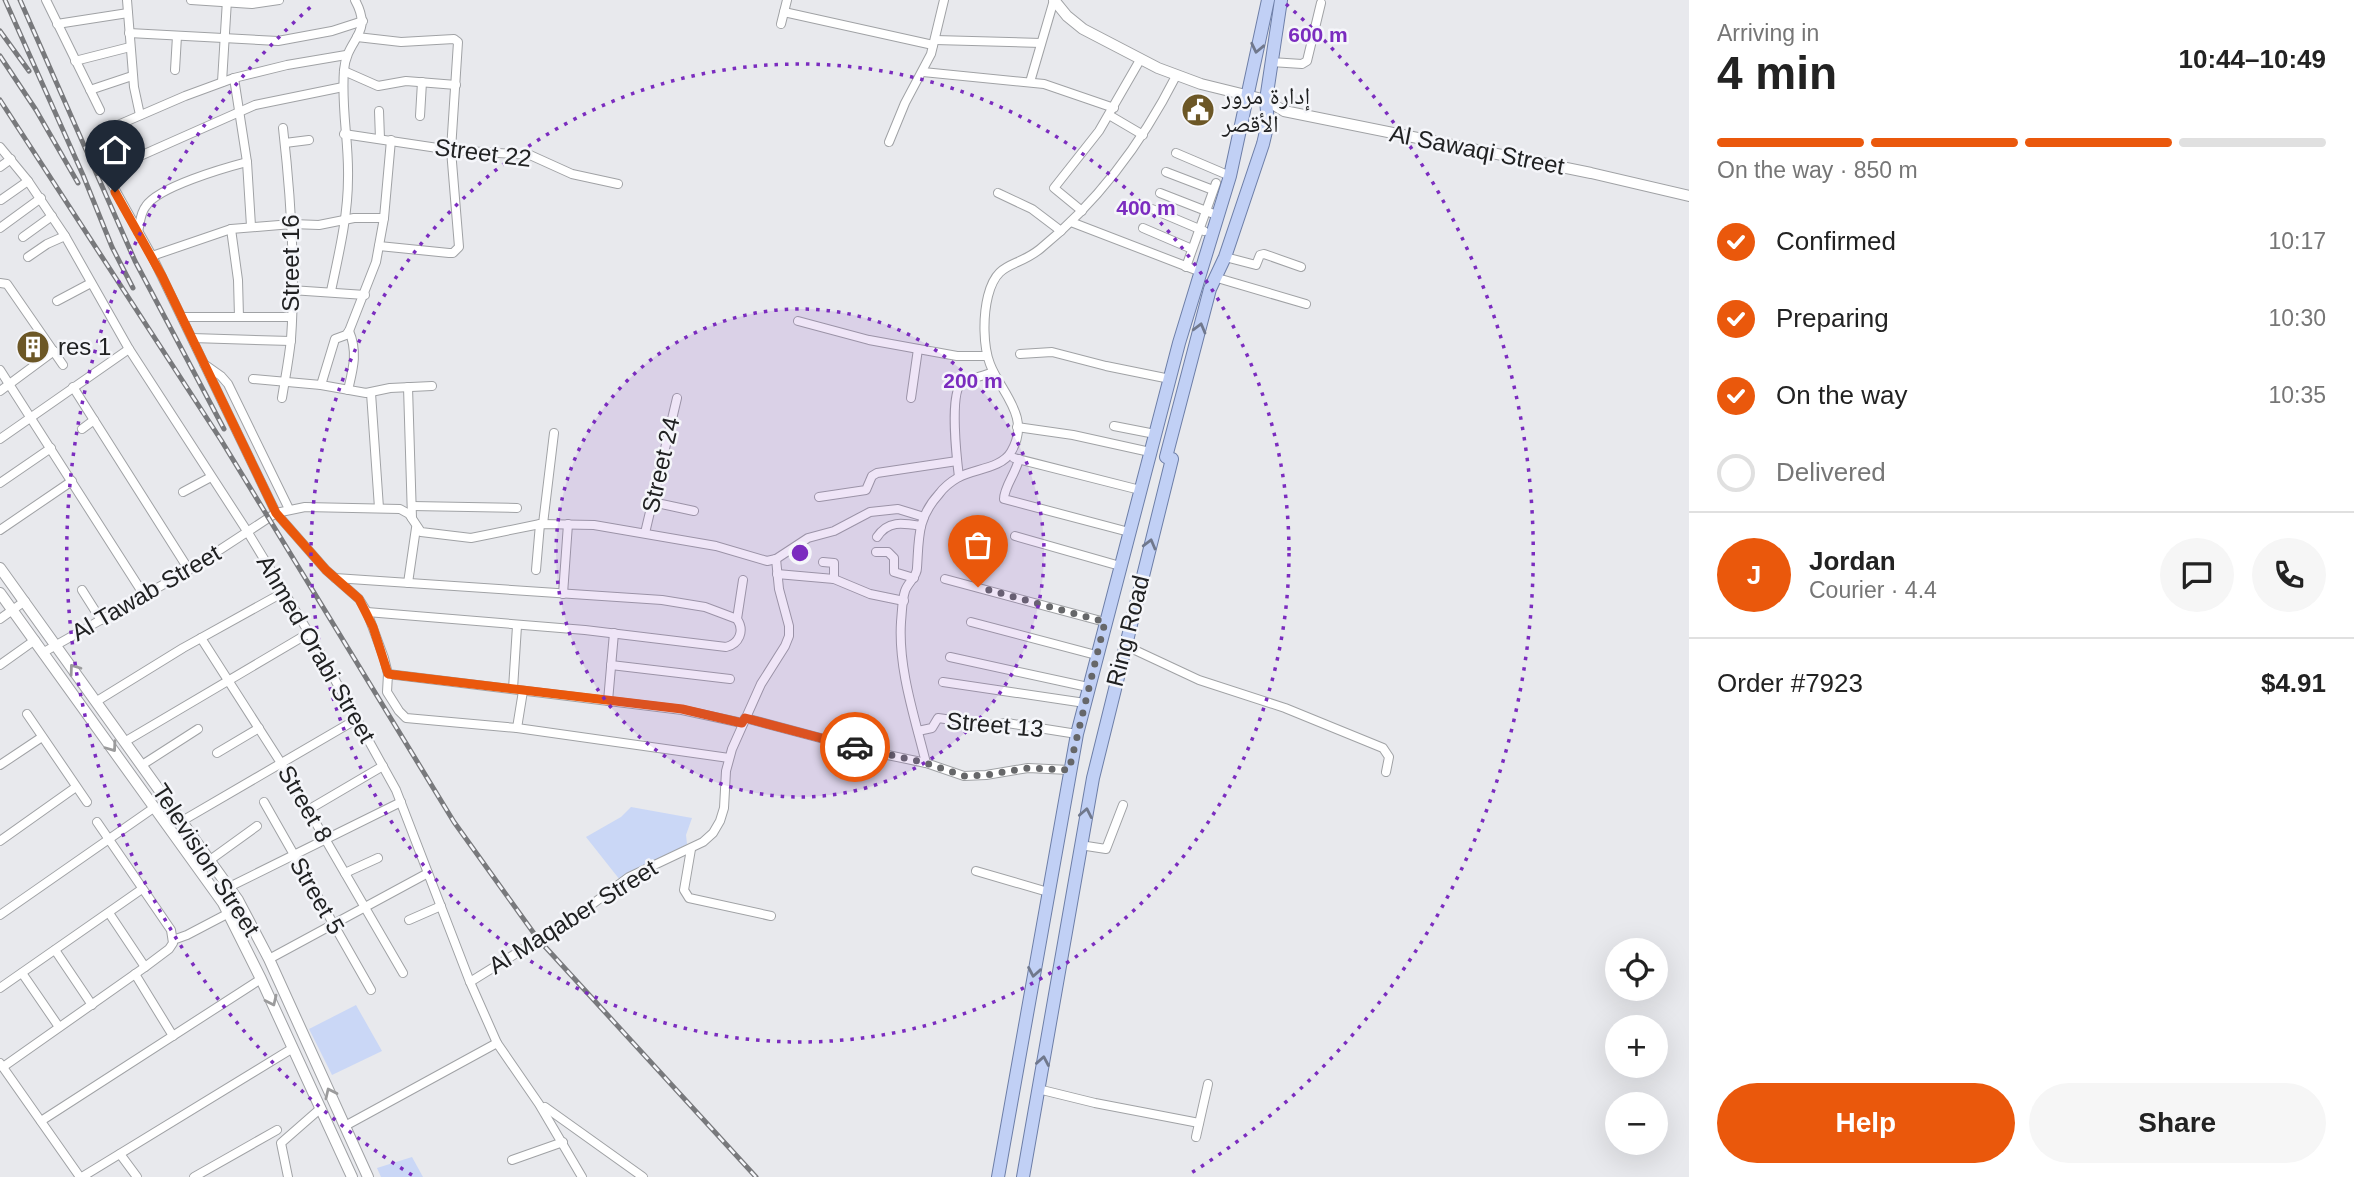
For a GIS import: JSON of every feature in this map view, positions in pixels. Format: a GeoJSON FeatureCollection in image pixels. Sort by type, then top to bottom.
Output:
{"type":"FeatureCollection","features":[{"type":"Feature","properties":{"kind":"main road","name":"Al Sawaqi Street"},"geometry":{"type":"LineString","coordinates":[[1054,0],[1067,16],[1083,29],[1140,60],[1176,76],[1266,100],[1284,111],[1591,173],[1689,196]]}},
{"type":"Feature","properties":{"kind":"main road","name":"Ring Road"},"geometry":{"type":"LineString","coordinates":[[998,1177],[1077,734],[1170,379],[1230,176],[1268,0]]}},
{"type":"Feature","properties":{"kind":"main road","name":"Ring Road"},"geometry":{"type":"LineString","coordinates":[[1023,1177],[1093,778],[1172,459],[1166,457],[1214,277],[1225,257],[1268,123],[1266,100],[1281,0]]}},
{"type":"Feature","properties":{"kind":"main road"},"geometry":{"type":"LineString","coordinates":[[1243,118],[1268,123]]}},
{"type":"Feature","properties":{"kind":"main road"},"geometry":{"type":"LineString","coordinates":[[1119,570],[1141,579]]}},
{"type":"Feature","properties":{"kind":"main road","name":"Television Street"},"geometry":{"type":"LineString","coordinates":[[1,571],[57,645],[229,887],[269,959],[368,1177]]}},
{"type":"Feature","properties":{"kind":"main road","name":"Television Street"},"geometry":{"type":"LineString","coordinates":[[0,593],[229,913],[352,1177]]}},
{"type":"Feature","properties":{"kind":"main road"},"geometry":{"type":"LineString","coordinates":[[240,934],[253,927]]}},
{"type":"Feature","properties":{"kind":"main road"},"geometry":{"type":"LineString","coordinates":[[1042,927],[1065,931]]}},
{"type":"Feature","properties":{"kind":"street"},"geometry":{"type":"LineString","coordinates":[[46,0],[100,110]]}},
{"type":"Feature","properties":{"kind":"street"},"geometry":{"type":"LineString","coordinates":[[127,0],[132,76],[140,115]]}},
{"type":"Feature","properties":{"kind":"street"},"geometry":{"type":"LineString","coordinates":[[191,0],[262,4],[279,0]]}},
{"type":"Feature","properties":{"kind":"street"},"geometry":{"type":"LineString","coordinates":[[331,291],[345,219],[348,174],[344,134],[344,71],[346,55],[363,21],[355,0]]}},
{"type":"Feature","properties":{"kind":"street"},"geometry":{"type":"LineString","coordinates":[[781,24],[788,0]]}},
{"type":"Feature","properties":{"kind":"street"},"geometry":{"type":"LineString","coordinates":[[890,142],[905,103],[923,72],[934,43],[944,0]]}},
{"type":"Feature","properties":{"kind":"street"},"geometry":{"type":"LineString","coordinates":[[1030,82],[1054,0]]}},
{"type":"Feature","properties":{"kind":"street"},"geometry":{"type":"LineString","coordinates":[[222,82],[227,1]]}},
{"type":"Feature","properties":{"kind":"street"},"geometry":{"type":"LineString","coordinates":[[1271,62],[1302,64],[1307,61],[1321,3]]}},
{"type":"Feature","properties":{"kind":"street"},"geometry":{"type":"LineString","coordinates":[[784,12],[934,43],[1041,43]]}},
{"type":"Feature","properties":{"kind":"street"},"geometry":{"type":"LineString","coordinates":[[57,24],[128,13]]}},
{"type":"Feature","properties":{"kind":"street"},"geometry":{"type":"LineString","coordinates":[[129,33],[278,41],[332,31],[363,21]]}},
{"type":"Feature","properties":{"kind":"street"},"geometry":{"type":"LineString","coordinates":[[175,70],[177,36]]}},
{"type":"Feature","properties":{"kind":"street"},"geometry":{"type":"LineString","coordinates":[[357,37],[401,41],[456,39],[458,42],[451,150],[460,243],[457,251],[449,253],[380,246]]}},
{"type":"Feature","properties":{"kind":"street"},"geometry":{"type":"LineString","coordinates":[[75,61],[130,47]]}},
{"type":"Feature","properties":{"kind":"street"},"geometry":{"type":"LineString","coordinates":[[346,55],[234,78],[140,115],[104,131],[94,139],[94,152],[152,256],[276,513],[335,578],[348,587],[367,612],[384,658],[388,674],[387,692],[406,718],[517,728],[729,758]]}},
{"type":"Feature","properties":{"kind":"street"},"geometry":{"type":"LineString","coordinates":[[1082,211],[1054,188],[1112,111],[1140,60]]}},
{"type":"Feature","properties":{"kind":"street"},"geometry":{"type":"LineString","coordinates":[[344,71],[378,86],[406,81],[456,85]]}},
{"type":"Feature","properties":{"kind":"street"},"geometry":{"type":"LineString","coordinates":[[923,72],[1057,86],[1112,111],[1143,135]]}},
{"type":"Feature","properties":{"kind":"street"},"geometry":{"type":"LineString","coordinates":[[90,90],[132,76]]}},
{"type":"Feature","properties":{"kind":"street"},"geometry":{"type":"LineString","coordinates":[[1008,457],[1013,448],[1017,427],[1015,409],[993,372],[987,356],[987,299],[998,273],[1035,253],[1071,222],[1115,175],[1143,135],[1176,76]]}},
{"type":"Feature","properties":{"kind":"street"},"geometry":{"type":"LineString","coordinates":[[234,78],[247,162],[251,226]]}},
{"type":"Feature","properties":{"kind":"street"},"geometry":{"type":"LineString","coordinates":[[420,116],[422,82]]}},
{"type":"Feature","properties":{"kind":"street"},"geometry":{"type":"LineString","coordinates":[[104,172],[240,110],[343,87]]}},
{"type":"Feature","properties":{"kind":"street"},"geometry":{"type":"LineString","coordinates":[[379,111],[380,139]]}},
{"type":"Feature","properties":{"kind":"street","name":"Street 16"},"geometry":{"type":"LineString","coordinates":[[282,398],[291,341],[292,224],[283,128]]}},
{"type":"Feature","properties":{"kind":"street","name":"Street 22"},"geometry":{"type":"LineString","coordinates":[[344,134],[451,150],[530,155],[572,174],[618,184]]}},
{"type":"Feature","properties":{"kind":"street"},"geometry":{"type":"LineString","coordinates":[[285,143],[309,140]]}},
{"type":"Feature","properties":{"kind":"street"},"geometry":{"type":"LineString","coordinates":[[321,386],[335,339],[349,331],[365,295],[380,246],[391,140]]}},
{"type":"Feature","properties":{"kind":"street","name":"Ahmed Orabi Street"},"geometry":{"type":"LineString","coordinates":[[0,147],[41,198],[129,349],[247,531],[309,634],[401,802],[470,982],[497,1044],[539,1104],[582,1177]]}},
{"type":"Feature","properties":{"kind":"street"},"geometry":{"type":"LineString","coordinates":[[1176,153],[1230,176]]}},
{"type":"Feature","properties":{"kind":"street"},"geometry":{"type":"LineString","coordinates":[[0,167],[10,159]]}},
{"type":"Feature","properties":{"kind":"street"},"geometry":{"type":"LineString","coordinates":[[138,232],[144,207],[151,200],[203,176],[247,162]]}},
{"type":"Feature","properties":{"kind":"street"},"geometry":{"type":"LineString","coordinates":[[1166,172],[1215,186],[1186,267]]}},
{"type":"Feature","properties":{"kind":"street"},"geometry":{"type":"LineString","coordinates":[[1,200],[28,181]]}},
{"type":"Feature","properties":{"kind":"street"},"geometry":{"type":"LineString","coordinates":[[998,193],[1032,209],[1061,231]]}},
{"type":"Feature","properties":{"kind":"street"},"geometry":{"type":"LineString","coordinates":[[1160,193],[1219,216]]}},
{"type":"Feature","properties":{"kind":"street"},"geometry":{"type":"LineString","coordinates":[[0,228],[41,198]]}},
{"type":"Feature","properties":{"kind":"street"},"geometry":{"type":"LineString","coordinates":[[1152,209],[1213,235]]}},
{"type":"Feature","properties":{"kind":"street"},"geometry":{"type":"LineString","coordinates":[[23,237],[52,216]]}},
{"type":"Feature","properties":{"kind":"street"},"geometry":{"type":"LineString","coordinates":[[152,256],[231,229],[292,224],[319,225],[345,219],[384,218]]}},
{"type":"Feature","properties":{"kind":"street"},"geometry":{"type":"LineString","coordinates":[[1071,222],[1201,272]]}},
{"type":"Feature","properties":{"kind":"street"},"geometry":{"type":"LineString","coordinates":[[1143,228],[1192,249]]}},
{"type":"Feature","properties":{"kind":"street"},"geometry":{"type":"LineString","coordinates":[[231,229],[239,292],[239,317]]}},
{"type":"Feature","properties":{"kind":"street"},"geometry":{"type":"LineString","coordinates":[[28,257],[49,242],[55,242],[65,236]]}},
{"type":"Feature","properties":{"kind":"street"},"geometry":{"type":"LineString","coordinates":[[1225,257],[1254,265],[1260,255],[1264,254],[1301,267]]}},
{"type":"Feature","properties":{"kind":"street"},"geometry":{"type":"LineString","coordinates":[[1214,277],[1306,304]]}},
{"type":"Feature","properties":{"kind":"street"},"geometry":{"type":"LineString","coordinates":[[0,283],[7,284],[63,365]]}},
{"type":"Feature","properties":{"kind":"street"},"geometry":{"type":"LineString","coordinates":[[57,301],[91,283]]}},
{"type":"Feature","properties":{"kind":"street"},"geometry":{"type":"LineString","coordinates":[[291,290],[365,295]]}},
{"type":"Feature","properties":{"kind":"street"},"geometry":{"type":"LineString","coordinates":[[182,317],[291,317]]}},
{"type":"Feature","properties":{"kind":"street"},"geometry":{"type":"LineString","coordinates":[[798,321],[869,340],[967,357],[987,356]]}},
{"type":"Feature","properties":{"kind":"street"},"geometry":{"type":"LineString","coordinates":[[348,390],[356,356],[349,331]]}},
{"type":"Feature","properties":{"kind":"street"},"geometry":{"type":"LineString","coordinates":[[192,338],[291,341]]}},
{"type":"Feature","properties":{"kind":"street"},"geometry":{"type":"LineString","coordinates":[[0,439],[129,349]]}},
{"type":"Feature","properties":{"kind":"street"},"geometry":{"type":"LineString","coordinates":[[911,398],[918,349]]}},
{"type":"Feature","properties":{"kind":"street"},"geometry":{"type":"LineString","coordinates":[[0,391],[54,351]]}},
{"type":"Feature","properties":{"kind":"street"},"geometry":{"type":"LineString","coordinates":[[1020,354],[1052,352],[1170,379]]}},
{"type":"Feature","properties":{"kind":"street"},"geometry":{"type":"LineString","coordinates":[[204,364],[228,384],[289,509]]}},
{"type":"Feature","properties":{"kind":"street"},"geometry":{"type":"LineString","coordinates":[[0,370],[144,595]]}},
{"type":"Feature","properties":{"kind":"street"},"geometry":{"type":"LineString","coordinates":[[959,477],[956,418],[959,385],[993,372]]}},
{"type":"Feature","properties":{"kind":"street"},"geometry":{"type":"LineString","coordinates":[[253,379],[371,393],[390,388],[432,386]]}},
{"type":"Feature","properties":{"kind":"street"},"geometry":{"type":"LineString","coordinates":[[74,387],[189,570]]}},
{"type":"Feature","properties":{"kind":"street"},"geometry":{"type":"LineString","coordinates":[[408,387],[412,518],[416,528],[408,583]]}},
{"type":"Feature","properties":{"kind":"street"},"geometry":{"type":"LineString","coordinates":[[371,393],[379,508]]}},
{"type":"Feature","properties":{"kind":"street","name":"Street 24"},"geometry":{"type":"LineString","coordinates":[[645,533],[677,398]]}},
{"type":"Feature","properties":{"kind":"street"},"geometry":{"type":"LineString","coordinates":[[82,429],[94,420]]}},
{"type":"Feature","properties":{"kind":"street"},"geometry":{"type":"LineString","coordinates":[[1114,426],[1155,434]]}},
{"type":"Feature","properties":{"kind":"street"},"geometry":{"type":"LineString","coordinates":[[1017,427],[1073,435],[1150,452]]}},
{"type":"Feature","properties":{"kind":"street"},"geometry":{"type":"LineString","coordinates":[[536,570],[554,433]]}},
{"type":"Feature","properties":{"kind":"street"},"geometry":{"type":"LineString","coordinates":[[0,482],[51,448]]}},
{"type":"Feature","properties":{"kind":"street"},"geometry":{"type":"LineString","coordinates":[[926,763],[902,653],[901,624],[906,589],[914,578],[917,567],[917,541],[921,526],[939,493],[959,477],[1008,457],[1140,489]]}},
{"type":"Feature","properties":{"kind":"street"},"geometry":{"type":"LineString","coordinates":[[1019,459],[1004,499],[1129,533]]}},
{"type":"Feature","properties":{"kind":"street"},"geometry":{"type":"LineString","coordinates":[[819,497],[866,490],[872,476],[877,473],[957,461]]}},
{"type":"Feature","properties":{"kind":"street"},"geometry":{"type":"LineString","coordinates":[[183,492],[211,477]]}},
{"type":"Feature","properties":{"kind":"street"},"geometry":{"type":"LineString","coordinates":[[0,530],[72,481]]}},
{"type":"Feature","properties":{"kind":"street"},"geometry":{"type":"LineString","coordinates":[[652,502],[694,511]]}},
{"type":"Feature","properties":{"kind":"street","name":"Al Tawab Street"},"geometry":{"type":"LineString","coordinates":[[44,652],[189,570],[276,513],[323,506],[379,508],[400,509],[412,518]]}},
{"type":"Feature","properties":{"kind":"street"},"geometry":{"type":"LineString","coordinates":[[412,506],[517,508]]}},
{"type":"Feature","properties":{"kind":"street"},"geometry":{"type":"LineString","coordinates":[[416,528],[426,534],[471,538],[541,524],[594,525],[716,546],[755,559],[776,559],[808,538],[834,531],[870,512],[898,509],[924,517]]}},
{"type":"Feature","properties":{"kind":"street"},"geometry":{"type":"LineString","coordinates":[[563,594],[568,524]]}},
{"type":"Feature","properties":{"kind":"street"},"geometry":{"type":"LineString","coordinates":[[877,537],[892,524],[921,526]]}},
{"type":"Feature","properties":{"kind":"street"},"geometry":{"type":"LineString","coordinates":[[1015,536],[1119,570]]}},
{"type":"Feature","properties":{"kind":"street"},"geometry":{"type":"LineString","coordinates":[[876,552],[888,552],[894,558],[894,572],[914,578]]}},
{"type":"Feature","properties":{"kind":"street","name":"Al Maqaber Street"},"geometry":{"type":"LineString","coordinates":[[470,982],[575,917],[629,877],[668,857],[691,849],[713,833],[724,808],[729,758],[743,720],[789,636],[776,559]]}},
{"type":"Feature","properties":{"kind":"street"},"geometry":{"type":"LineString","coordinates":[[823,562],[834,563],[834,579]]}},
{"type":"Feature","properties":{"kind":"street"},"geometry":{"type":"LineString","coordinates":[[777,574],[834,579],[870,594],[904,601]]}},
{"type":"Feature","properties":{"kind":"street"},"geometry":{"type":"LineString","coordinates":[[335,578],[684,602],[726,613],[737,619],[741,625],[741,633],[738,640],[726,647],[614,633],[367,612]]}},
{"type":"Feature","properties":{"kind":"street"},"geometry":{"type":"LineString","coordinates":[[945,579],[1105,622]]}},
{"type":"Feature","properties":{"kind":"street"},"geometry":{"type":"LineString","coordinates":[[737,619],[743,580]]}},
{"type":"Feature","properties":{"kind":"street"},"geometry":{"type":"LineString","coordinates":[[82,590],[101,620]]}},
{"type":"Feature","properties":{"kind":"street"},"geometry":{"type":"LineString","coordinates":[[97,701],[201,638],[284,593]]}},
{"type":"Feature","properties":{"kind":"street"},"geometry":{"type":"LineString","coordinates":[[0,619],[25,601]]}},
{"type":"Feature","properties":{"kind":"street"},"geometry":{"type":"LineString","coordinates":[[971,622],[1096,655]]}},
{"type":"Feature","properties":{"kind":"street"},"geometry":{"type":"LineString","coordinates":[[513,689],[517,626]]}},
{"type":"Feature","properties":{"kind":"street"},"geometry":{"type":"LineString","coordinates":[[608,701],[614,633]]}},
{"type":"Feature","properties":{"kind":"street"},"geometry":{"type":"LineString","coordinates":[[126,741],[309,634]]}},
{"type":"Feature","properties":{"kind":"street","name":"Street 8"},"geometry":{"type":"LineString","coordinates":[[201,638],[281,763],[403,973]]}},
{"type":"Feature","properties":{"kind":"street"},"geometry":{"type":"LineString","coordinates":[[0,665],[35,640]]}},
{"type":"Feature","properties":{"kind":"street"},"geometry":{"type":"LineString","coordinates":[[1124,645],[1199,680],[1285,708],[1382,748],[1389,757],[1387,772]]}},
{"type":"Feature","properties":{"kind":"street"},"geometry":{"type":"LineString","coordinates":[[950,657],[1088,687]]}},
{"type":"Feature","properties":{"kind":"street"},"geometry":{"type":"LineString","coordinates":[[611,665],[730,679]]}},
{"type":"Feature","properties":{"kind":"street"},"geometry":{"type":"LineString","coordinates":[[388,674],[682,709],[743,720],[926,763],[964,776],[1028,768],[1069,770]]}},
{"type":"Feature","properties":{"kind":"street"},"geometry":{"type":"LineString","coordinates":[[943,682],[1085,703]]}},
{"type":"Feature","properties":{"kind":"street"},"geometry":{"type":"LineString","coordinates":[[517,728],[523,691]]}},
{"type":"Feature","properties":{"kind":"street"},"geometry":{"type":"LineString","coordinates":[[27,715],[87,802]]}},
{"type":"Feature","properties":{"kind":"street","name":"Street 13"},"geometry":{"type":"LineString","coordinates":[[918,731],[932,728],[938,718],[988,725],[1007,723],[1077,734]]}},
{"type":"Feature","properties":{"kind":"street"},"geometry":{"type":"LineString","coordinates":[[182,821],[357,719]]}},
{"type":"Feature","properties":{"kind":"street"},"geometry":{"type":"LineString","coordinates":[[217,753],[259,728]]}},
{"type":"Feature","properties":{"kind":"street"},"geometry":{"type":"LineString","coordinates":[[142,765],[198,729]]}},
{"type":"Feature","properties":{"kind":"street"},"geometry":{"type":"LineString","coordinates":[[0,765],[42,737]]}},
{"type":"Feature","properties":{"kind":"street"},"geometry":{"type":"LineString","coordinates":[[308,810],[383,766]]}},
{"type":"Feature","properties":{"kind":"street"},"geometry":{"type":"LineString","coordinates":[[0,841],[76,788]]}},
{"type":"Feature","properties":{"kind":"street","name":"Street 5"},"geometry":{"type":"LineString","coordinates":[[264,802],[371,990]]}},
{"type":"Feature","properties":{"kind":"street"},"geometry":{"type":"LineString","coordinates":[[216,893],[401,802]]}},
{"type":"Feature","properties":{"kind":"street"},"geometry":{"type":"LineString","coordinates":[[1080,845],[1104,850],[1107,848],[1122,806]]}},
{"type":"Feature","properties":{"kind":"street"},"geometry":{"type":"LineString","coordinates":[[0,915],[155,807]]}},
{"type":"Feature","properties":{"kind":"street"},"geometry":{"type":"LineString","coordinates":[[97,822],[172,933],[173,940],[169,949],[145,967],[2,1065],[81,1177],[293,1048]]}},
{"type":"Feature","properties":{"kind":"street"},"geometry":{"type":"LineString","coordinates":[[210,860],[257,827]]}},
{"type":"Feature","properties":{"kind":"street"},"geometry":{"type":"LineString","coordinates":[[691,849],[684,890],[689,898],[771,916]]}},
{"type":"Feature","properties":{"kind":"street"},"geometry":{"type":"LineString","coordinates":[[345,873],[378,858]]}},
{"type":"Feature","properties":{"kind":"street"},"geometry":{"type":"LineString","coordinates":[[976,871],[1048,892]]}},
{"type":"Feature","properties":{"kind":"street"},"geometry":{"type":"LineString","coordinates":[[269,959],[428,873]]}},
{"type":"Feature","properties":{"kind":"street"},"geometry":{"type":"LineString","coordinates":[[0,988],[142,889]]}},
{"type":"Feature","properties":{"kind":"street"},"geometry":{"type":"LineString","coordinates":[[409,919],[441,906]]}},
{"type":"Feature","properties":{"kind":"street"},"geometry":{"type":"LineString","coordinates":[[109,913],[145,967]]}},
{"type":"Feature","properties":{"kind":"street"},"geometry":{"type":"LineString","coordinates":[[173,940],[229,913]]}},
{"type":"Feature","properties":{"kind":"street"},"geometry":{"type":"LineString","coordinates":[[55,950],[92,1005]]}},
{"type":"Feature","properties":{"kind":"street"},"geometry":{"type":"LineString","coordinates":[[22,973],[59,1027]]}},
{"type":"Feature","properties":{"kind":"street"},"geometry":{"type":"LineString","coordinates":[[135,974],[173,1036]]}},
{"type":"Feature","properties":{"kind":"street"},"geometry":{"type":"LineString","coordinates":[[41,1121],[261,979]]}},
{"type":"Feature","properties":{"kind":"street"},"geometry":{"type":"LineString","coordinates":[[345,1125],[497,1044]]}},
{"type":"Feature","properties":{"kind":"street"},"geometry":{"type":"LineString","coordinates":[[1196,1137],[1208,1084]]}},
{"type":"Feature","properties":{"kind":"street"},"geometry":{"type":"LineString","coordinates":[[1038,1089],[1199,1123]]}},
{"type":"Feature","properties":{"kind":"street"},"geometry":{"type":"LineString","coordinates":[[539,1104],[642,1177]]}},
{"type":"Feature","properties":{"kind":"street"},"geometry":{"type":"LineString","coordinates":[[274,1177],[286,1174],[281,1143],[321,1108]]}},
{"type":"Feature","properties":{"kind":"street"},"geometry":{"type":"LineString","coordinates":[[194,1177],[277,1130]]}},
{"type":"Feature","properties":{"kind":"street"},"geometry":{"type":"LineString","coordinates":[[512,1160],[563,1142]]}},
{"type":"Feature","properties":{"kind":"street"},"geometry":{"type":"LineString","coordinates":[[120,1154],[137,1177]]}},
{"type":"Feature","properties":{"kind":"shaded area"},"geometry":{"type":"Polygon","coordinates":[[[631,807],[692,818],[686,835],[687,844],[620,880],[586,837],[621,817],[631,807]]]}},
{"type":"Feature","properties":{"kind":"shaded area"},"geometry":{"type":"Polygon","coordinates":[[[356,1005],[382,1051],[332,1075],[309,1029],[356,1005]]]}},
{"type":"Feature","properties":{"kind":"shaded area"},"geometry":{"type":"Polygon","coordinates":[[[412,1157],[423,1177],[381,1177],[377,1168],[412,1157]]]}},
{"type":"Feature","properties":{"kind":"railway"},"geometry":{"type":"LineString","coordinates":[[5,0],[112,247],[133,288]]}},
{"type":"Feature","properties":{"kind":"railway"},"geometry":{"type":"LineString","coordinates":[[20,0],[135,261],[224,429]]}},
{"type":"Feature","properties":{"kind":"railway"},"geometry":{"type":"LineString","coordinates":[[0,31],[29,71]]}},
{"type":"Feature","properties":{"kind":"railway"},"geometry":{"type":"LineString","coordinates":[[0,56],[36,110],[78,183]]}},
{"type":"Feature","properties":{"kind":"railway"},"geometry":{"type":"LineString","coordinates":[[0,100],[221,440],[454,822],[538,939],[756,1177]]}},
{"type":"Feature","properties":{"kind":"way so far"},"geometry":{"type":"LineString","coordinates":[[855,747],[926,763],[964,776],[1028,768],[1069,770],[1105,622],[978,587]]}},
{"type":"Feature","properties":{"kind":"place","name":"إدارة مرور الأقصر"},"geometry":{"type":"Point","coordinates":[1198,110]}},
{"type":"Feature","properties":{"kind":"place","name":"res 1"},"geometry":{"type":"Point","coordinates":[33,347]}},
{"type":"Feature","properties":{"kind":"route"},"geometry":{"type":"LineString","coordinates":[[115,192],[152,256],[276,513],[326,570],[359,599],[373,627],[388,674],[682,709],[742,723],[745,718],[855,747]]}}]}
